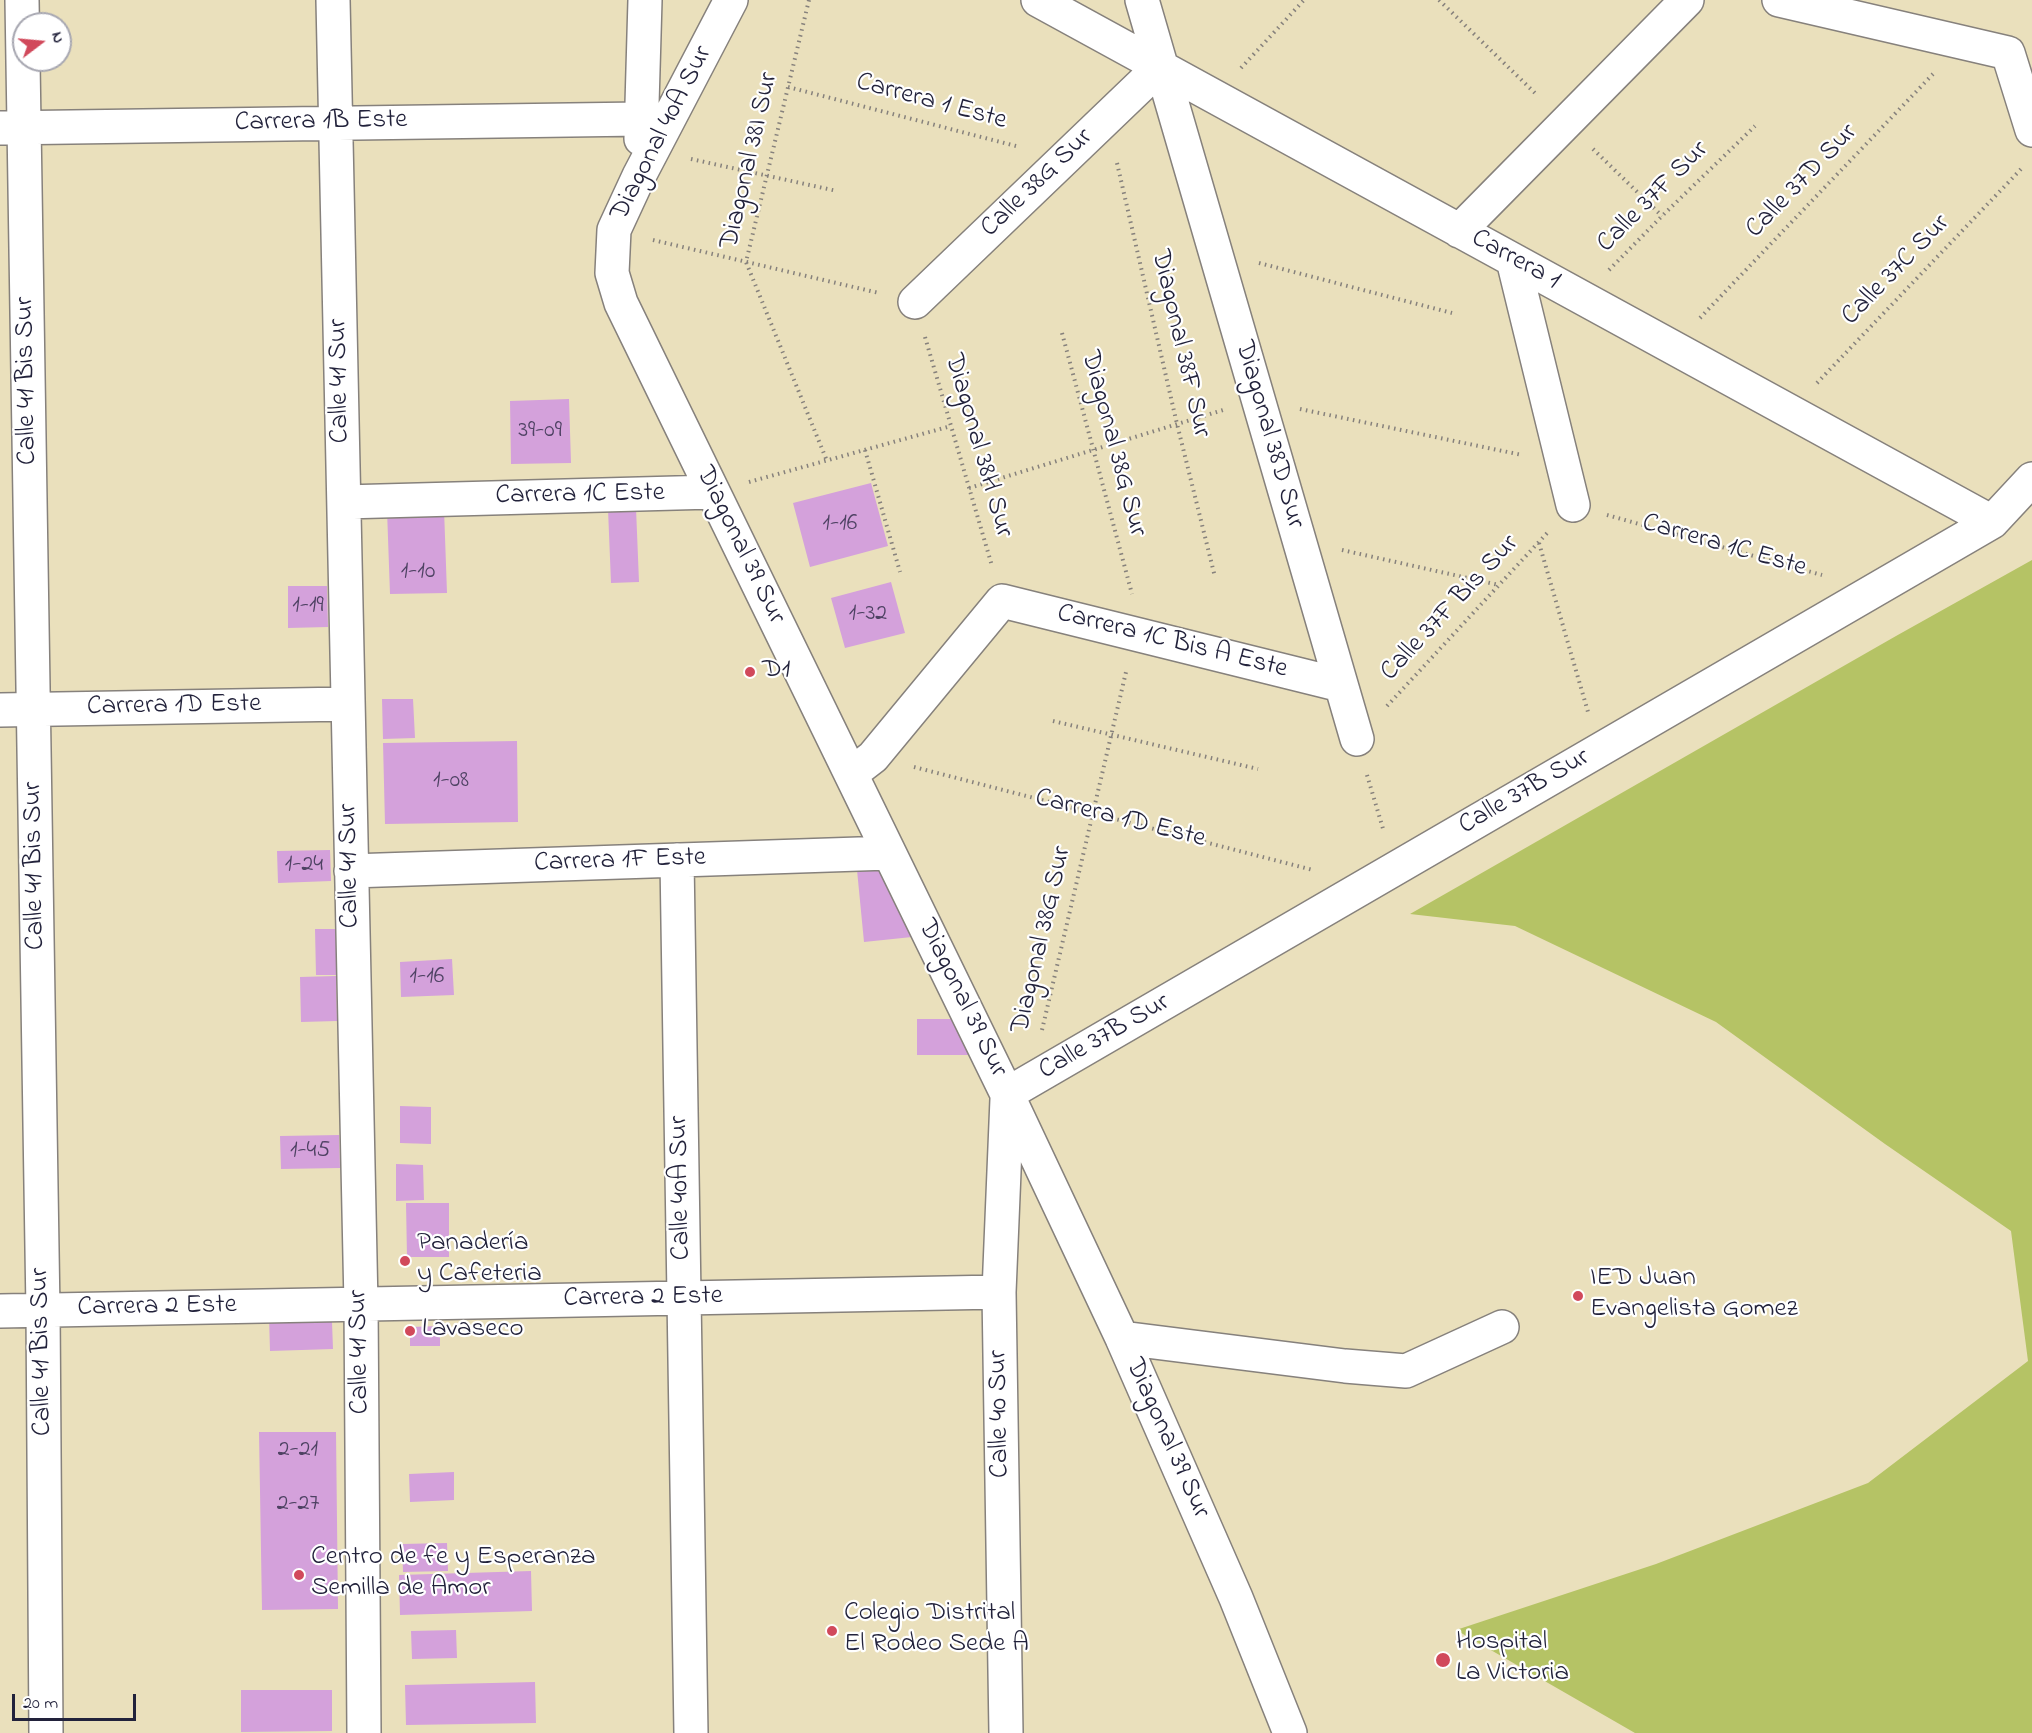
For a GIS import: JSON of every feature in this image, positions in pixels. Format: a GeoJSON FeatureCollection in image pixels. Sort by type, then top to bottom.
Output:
{"type":"FeatureCollection","features":[{"type":"Feature","properties":{"kind":"street","name":"Calle 41 Bis Sur"},"geometry":{"type":"LineString","coordinates":[[22,0],[12,128],[33,708],[43,1310],[46,1733]]}},
{"type":"Feature","properties":{"kind":"street","name":"Calle 41 Sur"},"geometry":{"type":"LineString","coordinates":[[333,0],[361,1304],[364,1733]]}},
{"type":"Feature","properties":{"kind":"street"},"geometry":{"type":"LineString","coordinates":[[645,0],[642,119],[646,162]]}},
{"type":"Feature","properties":{"kind":"street","name":"Diagonal 40A Sur"},"geometry":{"type":"LineString","coordinates":[[612,273],[614,230],[646,162],[731,0]]}},
{"type":"Feature","properties":{"kind":"street","name":"Carrera 1"},"geometry":{"type":"LineString","coordinates":[[1038,0],[1992,522]]}},
{"type":"Feature","properties":{"kind":"street","name":"Diagonal 38D Sur"},"geometry":{"type":"LineString","coordinates":[[1142,0],[1357,739]]}},
{"type":"Feature","properties":{"kind":"street"},"geometry":{"type":"LineString","coordinates":[[1459,231],[1687,0]]}},
{"type":"Feature","properties":{"kind":"street"},"geometry":{"type":"LineString","coordinates":[[1779,0],[2008,53],[2032,130]]}},
{"type":"Feature","properties":{"kind":"street","name":"Calle 38G Sur"},"geometry":{"type":"LineString","coordinates":[[915,302],[1161,66]]}},
{"type":"Feature","properties":{"kind":"street","name":"Carrera 1B Este"},"geometry":{"type":"LineString","coordinates":[[12,128],[642,119]]}},
{"type":"Feature","properties":{"kind":"street"},"geometry":{"type":"LineString","coordinates":[[1513,260],[1574,505]]}},
{"type":"Feature","properties":{"kind":"street","name":"Diagonal 39 Sur"},"geometry":{"type":"LineString","coordinates":[[612,273],[621,303],[713,492],[862,766],[889,853],[1019,1088],[1122,1338],[1236,1598],[1290,1733]]}},
{"type":"Feature","properties":{"kind":"street","name":"Calle 37B Sur"},"geometry":{"type":"LineString","coordinates":[[1019,1088],[1992,522],[2032,478]]}},
{"type":"Feature","properties":{"kind":"street","name":"Carrera 1C Este"},"geometry":{"type":"LineString","coordinates":[[344,502],[713,492]]}},
{"type":"Feature","properties":{"kind":"street"},"geometry":{"type":"LineString","coordinates":[[1992,522],[2032,501]]}},
{"type":"Feature","properties":{"kind":"street"},"geometry":{"type":"LineString","coordinates":[[862,766],[1002,601]]}},
{"type":"Feature","properties":{"kind":"street","name":"Carrera 1C Bis A Este"},"geometry":{"type":"LineString","coordinates":[[1002,601],[1341,685]]}},
{"type":"Feature","properties":{"kind":"street","name":"Carrera 1D Este"},"geometry":{"type":"LineString","coordinates":[[0,710],[348,704]]}},
{"type":"Feature","properties":{"kind":"street","name":"Carrera 1F Este"},"geometry":{"type":"LineString","coordinates":[[351,871],[889,853]]}},
{"type":"Feature","properties":{"kind":"street","name":"Calle 40A Sur"},"geometry":{"type":"LineString","coordinates":[[676,860],[691,1733]]}},
{"type":"Feature","properties":{"kind":"street","name":"Calle 40 Sur"},"geometry":{"type":"LineString","coordinates":[[1006,1733],[999,1292],[1019,1088]]}},
{"type":"Feature","properties":{"kind":"street","name":"Carrera 2 Este"},"geometry":{"type":"LineString","coordinates":[[0,1311],[999,1292]]}},
{"type":"Feature","properties":{"kind":"street"},"geometry":{"type":"LineString","coordinates":[[1122,1338],[1345,1366],[1406,1371],[1502,1327]]}},
{"type":"Feature","properties":{"kind":"path","name":"Diagonal 38I Sur"},"geometry":{"type":"LineString","coordinates":[[809,0],[746,262],[827,461]]}},
{"type":"Feature","properties":{"kind":"path"},"geometry":{"type":"LineString","coordinates":[[1214,97],[1304,0]]}},
{"type":"Feature","properties":{"kind":"path","name":"Calle 37D Sur"},"geometry":{"type":"LineString","coordinates":[[1672,347],[1963,43]]}},
{"type":"Feature","properties":{"kind":"path","name":"Carrera 1 Este"},"geometry":{"type":"LineString","coordinates":[[788,87],[1064,158]]}},
{"type":"Feature","properties":{"kind":"path","name":"Diagonal 38F Sur"},"geometry":{"type":"LineString","coordinates":[[1106,119],[1174,413],[1215,577]]}},
{"type":"Feature","properties":{"kind":"path","name":"Calle 37F Sur"},"geometry":{"type":"LineString","coordinates":[[1582,298],[1755,126]]}},
{"type":"Feature","properties":{"kind":"path"},"geometry":{"type":"LineString","coordinates":[[646,162],[766,177],[837,191]]}},
{"type":"Feature","properties":{"kind":"path","name":"Calle 37C Sur"},"geometry":{"type":"LineString","coordinates":[[1790,411],[2024,166]]}},
{"type":"Feature","properties":{"kind":"path"},"geometry":{"type":"LineString","coordinates":[[614,230],[915,302]]}},
{"type":"Feature","properties":{"kind":"path"},"geometry":{"type":"LineString","coordinates":[[1215,252],[1452,313]]}},
{"type":"Feature","properties":{"kind":"path","name":"Diagonal 38H Sur"},"geometry":{"type":"LineString","coordinates":[[915,302],[1002,601]]}},
{"type":"Feature","properties":{"kind":"path","name":"Diagonal 38G Sur"},"geometry":{"type":"LineString","coordinates":[[1019,1088],[1140,634],[1062,333]]}},
{"type":"Feature","properties":{"kind":"path"},"geometry":{"type":"LineString","coordinates":[[713,492],[951,426]]}},
{"type":"Feature","properties":{"kind":"path"},"geometry":{"type":"LineString","coordinates":[[865,450],[900,572]]}},
{"type":"Feature","properties":{"kind":"path","name":"Calle 37F Bis Sur"},"geometry":{"type":"LineString","coordinates":[[1357,739],[1574,505]]}},
{"type":"Feature","properties":{"kind":"path","name":"Carrera 1C Este"},"geometry":{"type":"LineString","coordinates":[[1574,505],[1875,590]]}},
{"type":"Feature","properties":{"kind":"path"},"geometry":{"type":"LineString","coordinates":[[1299,541],[1500,586]]}},
{"type":"Feature","properties":{"kind":"path"},"geometry":{"type":"LineString","coordinates":[[1539,543],[1599,750]]}},
{"type":"Feature","properties":{"kind":"path"},"geometry":{"type":"LineString","coordinates":[[1053,721],[1258,769]]}},
{"type":"Feature","properties":{"kind":"path"},"geometry":{"type":"LineString","coordinates":[[1357,739],[1382,877]]}},
{"type":"Feature","properties":{"kind":"path","name":"Carrera 1D Este"},"geometry":{"type":"LineString","coordinates":[[862,766],[1093,813],[1382,877]]}},
{"type":"Feature","properties":{"kind":"green space"},"geometry":{"type":"Polygon","coordinates":[[[2032,560],[2032,1733],[1635,1733],[1456,1630],[1656,1564],[1868,1483],[2028,1361],[2011,1231],[1885,1144],[1716,1022],[1515,926],[1410,914],[2032,560]]]}},
{"type":"Feature","properties":{"kind":"building"},"geometry":{"type":"Polygon","coordinates":[[[569,399],[571,463],[511,464],[510,401],[569,399]]]}},
{"type":"Feature","properties":{"kind":"building"},"geometry":{"type":"Polygon","coordinates":[[[871,483],[888,546],[810,567],[793,503],[871,483]]]}},
{"type":"Feature","properties":{"kind":"building"},"geometry":{"type":"Polygon","coordinates":[[[636,508],[639,582],[611,583],[608,509],[636,508]]]}},
{"type":"Feature","properties":{"kind":"building"},"geometry":{"type":"Polygon","coordinates":[[[444,509],[447,593],[390,594],[387,510],[444,509]]]}},
{"type":"Feature","properties":{"kind":"building"},"geometry":{"type":"Polygon","coordinates":[[[891,582],[905,633],[845,648],[831,598],[891,582]]]}},
{"type":"Feature","properties":{"kind":"building"},"geometry":{"type":"Polygon","coordinates":[[[288,586],[327,586],[328,627],[288,628],[288,586]]]}},
{"type":"Feature","properties":{"kind":"building"},"geometry":{"type":"Polygon","coordinates":[[[382,699],[413,699],[415,738],[383,739],[382,699]]]}},
{"type":"Feature","properties":{"kind":"building"},"geometry":{"type":"Polygon","coordinates":[[[517,741],[518,822],[385,824],[383,743],[517,741]]]}},
{"type":"Feature","properties":{"kind":"building"},"geometry":{"type":"Polygon","coordinates":[[[330,850],[331,881],[278,883],[277,851],[330,850]]]}},
{"type":"Feature","properties":{"kind":"building"},"geometry":{"type":"Polygon","coordinates":[[[880,868],[912,937],[864,942],[857,870],[880,868]]]}},
{"type":"Feature","properties":{"kind":"building"},"geometry":{"type":"Polygon","coordinates":[[[315,929],[336,929],[336,975],[316,975],[315,929]]]}},
{"type":"Feature","properties":{"kind":"building"},"geometry":{"type":"Polygon","coordinates":[[[452,959],[454,995],[401,997],[400,962],[452,959]]]}},
{"type":"Feature","properties":{"kind":"building"},"geometry":{"type":"Polygon","coordinates":[[[336,976],[337,1021],[301,1022],[300,977],[336,976]]]}},
{"type":"Feature","properties":{"kind":"building"},"geometry":{"type":"Polygon","coordinates":[[[917,1019],[959,1019],[975,1055],[917,1055],[917,1019]]]}},
{"type":"Feature","properties":{"kind":"building"},"geometry":{"type":"Polygon","coordinates":[[[400,1106],[431,1107],[431,1144],[400,1143],[400,1106]]]}},
{"type":"Feature","properties":{"kind":"building"},"geometry":{"type":"Polygon","coordinates":[[[339,1135],[340,1168],[281,1169],[280,1136],[339,1135]]]}},
{"type":"Feature","properties":{"kind":"building"},"geometry":{"type":"Polygon","coordinates":[[[396,1164],[423,1165],[424,1200],[396,1201],[396,1164]]]}},
{"type":"Feature","properties":{"kind":"building"},"geometry":{"type":"Polygon","coordinates":[[[406,1203],[449,1203],[449,1257],[407,1257],[406,1203]]]}},
{"type":"Feature","properties":{"kind":"building"},"geometry":{"type":"Polygon","coordinates":[[[324,1315],[332,1322],[333,1349],[270,1351],[269,1316],[324,1315]]]}},
{"type":"Feature","properties":{"kind":"building"},"geometry":{"type":"Polygon","coordinates":[[[440,1326],[440,1346],[410,1346],[410,1327],[440,1326]]]}},
{"type":"Feature","properties":{"kind":"building"},"geometry":{"type":"Polygon","coordinates":[[[259,1432],[336,1432],[338,1609],[262,1610],[259,1432]]]}},
{"type":"Feature","properties":{"kind":"building"},"geometry":{"type":"Polygon","coordinates":[[[454,1472],[454,1500],[410,1502],[409,1474],[454,1472]]]}},
{"type":"Feature","properties":{"kind":"building"},"geometry":{"type":"Polygon","coordinates":[[[447,1543],[448,1571],[403,1572],[402,1544],[447,1543]]]}},
{"type":"Feature","properties":{"kind":"building"},"geometry":{"type":"Polygon","coordinates":[[[531,1571],[532,1611],[400,1615],[399,1575],[531,1571]]]}},
{"type":"Feature","properties":{"kind":"building"},"geometry":{"type":"Polygon","coordinates":[[[456,1630],[457,1658],[412,1659],[411,1631],[456,1630]]]}},
{"type":"Feature","properties":{"kind":"building"},"geometry":{"type":"Polygon","coordinates":[[[535,1682],[536,1723],[406,1725],[405,1685],[535,1682]]]}},
{"type":"Feature","properties":{"kind":"building"},"geometry":{"type":"Polygon","coordinates":[[[241,1690],[332,1690],[332,1731],[241,1732],[241,1690]]]}},
{"type":"Feature","properties":{"kind":"place","name":"D1"},"geometry":{"type":"Point","coordinates":[750,672]}},
{"type":"Feature","properties":{"kind":"place","name":"Panadería y Cafeteria"},"geometry":{"type":"Point","coordinates":[405,1261]}},
{"type":"Feature","properties":{"kind":"place","name":"IED Juan Evangelista Gomez"},"geometry":{"type":"Point","coordinates":[1578,1296]}},
{"type":"Feature","properties":{"kind":"place","name":"Lavaseco"},"geometry":{"type":"Point","coordinates":[410,1331]}},
{"type":"Feature","properties":{"kind":"place","name":"Centro de fe y Esperanza Semilla de Amor"},"geometry":{"type":"Point","coordinates":[299,1575]}},
{"type":"Feature","properties":{"kind":"place","name":"Colegio Distrital El Rodeo Sede A"},"geometry":{"type":"Point","coordinates":[832,1631]}},
{"type":"Feature","properties":{"kind":"place","name":"Hospital La Victoria"},"geometry":{"type":"Point","coordinates":[1443,1660]}}]}
